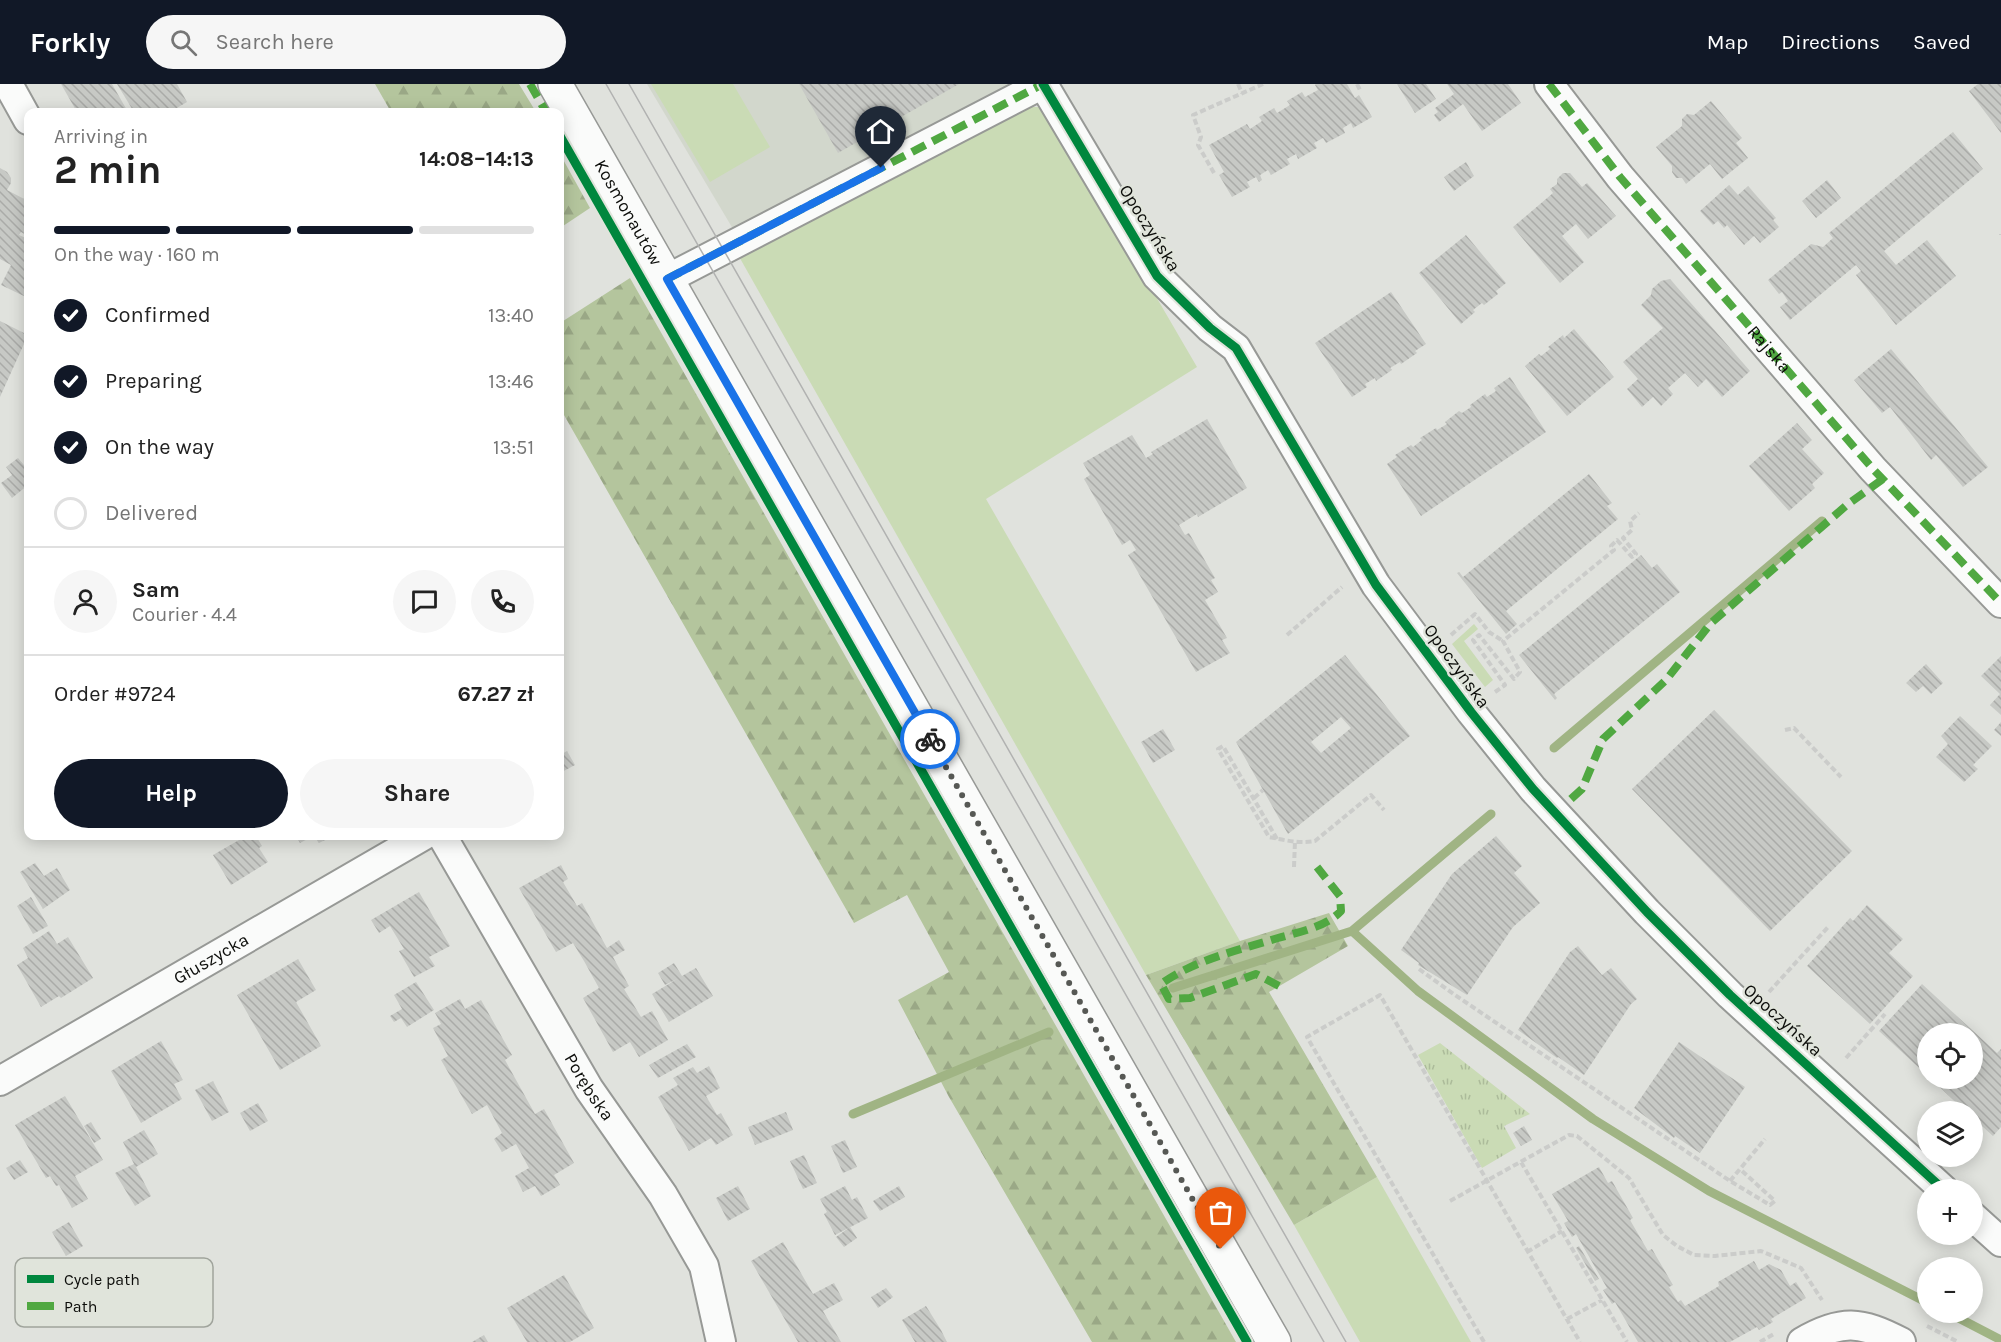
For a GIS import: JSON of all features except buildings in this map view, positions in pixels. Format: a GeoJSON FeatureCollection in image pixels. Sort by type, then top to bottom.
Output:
{"type":"FeatureCollection","features":[{"type":"Feature","properties":{"kind":"main road","name":"Kosmonautów"},"geometry":{"type":"LineString","coordinates":[[555,84],[1274,1342]]}},
{"type":"Feature","properties":{"kind":"street"},"geometry":{"type":"LineString","coordinates":[[8,84],[24,113]]}},
{"type":"Feature","properties":{"kind":"street"},"geometry":{"type":"LineString","coordinates":[[667,279],[1043,84]]}},
{"type":"Feature","properties":{"kind":"street","name":"Opoczyńska"},"geometry":{"type":"LineString","coordinates":[[1043,84],[1157,276],[1210,328],[1236,348],[1376,585],[1507,758],[1564,824],[1730,995],[1932,1179]]}},
{"type":"Feature","properties":{"kind":"street","name":"Rajska"},"geometry":{"type":"LineString","coordinates":[[1549,84],[1620,177],[1873,469],[2001,603]]}},
{"type":"Feature","properties":{"kind":"street","name":"Głuszycka"},"geometry":{"type":"LineString","coordinates":[[0,1081],[416,840]]}},
{"type":"Feature","properties":{"kind":"street","name":"Porębska"},"geometry":{"type":"LineString","coordinates":[[444,840],[589,1089],[663,1195],[704,1266],[721,1342]]}},
{"type":"Feature","properties":{"kind":"street"},"geometry":{"type":"LineString","coordinates":[[1983,1226],[2001,1242]]}},
{"type":"Feature","properties":{"kind":"street"},"geometry":{"type":"LineString","coordinates":[[1802,1342],[1820,1331],[1833,1327],[1867,1326],[1901,1342]]}},
{"type":"Feature","properties":{"kind":"path"},"geometry":{"type":"LineString","coordinates":[[1238,84],[1242,93]]}},
{"type":"Feature","properties":{"kind":"path"},"geometry":{"type":"LineString","coordinates":[[1214,173],[1198,145],[1201,137],[1193,115],[1263,84]]}},
{"type":"Feature","properties":{"kind":"path"},"geometry":{"type":"LineString","coordinates":[[1357,84],[1360,90]]}},
{"type":"Feature","properties":{"kind":"path"},"geometry":{"type":"LineString","coordinates":[[1503,641],[1614,550],[1611,546],[1617,540],[1632,557],[1636,554],[1623,538],[1632,530],[1630,521],[1639,513]]}},
{"type":"Feature","properties":{"kind":"path"},"geometry":{"type":"LineString","coordinates":[[1287,635],[1349,581]]}},
{"type":"Feature","properties":{"kind":"path"},"geometry":{"type":"LineString","coordinates":[[1443,641],[1475,614],[1489,632],[1503,641],[1520,672],[1514,679],[1479,635],[1473,640],[1505,685]]}},
{"type":"Feature","properties":{"kind":"path"},"geometry":{"type":"LineString","coordinates":[[1785,730],[1794,728],[1841,777]]}},
{"type":"Feature","properties":{"kind":"path"},"geometry":{"type":"LineString","coordinates":[[1277,839],[1223,746],[1218,749],[1269,837],[1277,839],[1295,841],[1315,841],[1371,795],[1384,810]]}},
{"type":"Feature","properties":{"kind":"path"},"geometry":{"type":"LineString","coordinates":[[1254,798],[1263,790]]}},
{"type":"Feature","properties":{"kind":"path"},"geometry":{"type":"LineString","coordinates":[[1294,867],[1295,841]]}},
{"type":"Feature","properties":{"kind":"path"},"geometry":{"type":"LineString","coordinates":[[1763,999],[1829,926]]}},
{"type":"Feature","properties":{"kind":"path"},"geometry":{"type":"LineString","coordinates":[[1419,969],[1730,1181],[1770,1205],[1775,1200],[1741,1170]]}},
{"type":"Feature","properties":{"kind":"path"},"geometry":{"type":"LineString","coordinates":[[1484,1342],[1307,1037],[1380,995],[1580,1342]]}},
{"type":"Feature","properties":{"kind":"path"},"geometry":{"type":"LineString","coordinates":[[1846,1058],[1885,1014]]}},
{"type":"Feature","properties":{"kind":"path"},"geometry":{"type":"LineString","coordinates":[[1450,1202],[1569,1135],[1577,1136],[1629,1178],[1663,1235],[1677,1246],[1694,1255],[1715,1256],[1761,1251],[1801,1268],[1826,1305]]}},
{"type":"Feature","properties":{"kind":"path"},"geometry":{"type":"LineString","coordinates":[[1730,1181],[1765,1139]]}},
{"type":"Feature","properties":{"kind":"path"},"geometry":{"type":"LineString","coordinates":[[1521,1162],[1627,1342]]}},
{"type":"Feature","properties":{"kind":"path"},"geometry":{"type":"LineString","coordinates":[[1527,1252],[1562,1231]]}},
{"type":"Feature","properties":{"kind":"path"},"geometry":{"type":"LineString","coordinates":[[1567,1319],[1602,1300]]}},
{"type":"Feature","properties":{"kind":"shaded area"},"geometry":{"type":"Polygon","coordinates":[[[647,84],[1013,84],[733,229],[647,84]]]}},
{"type":"Feature","properties":{"kind":"green space"},"geometry":{"type":"Polygon","coordinates":[[[375,84],[519,84],[534,108],[389,108],[375,84]]]}},
{"type":"Feature","properties":{"kind":"green space"},"geometry":{"type":"Polygon","coordinates":[[[651,84],[733,84],[770,147],[710,182],[651,84]]]}},
{"type":"Feature","properties":{"kind":"green space"},"geometry":{"type":"Polygon","coordinates":[[[1028,107],[1038,107],[1049,113],[1197,367],[986,499],[1240,941],[1146,975],[737,253],[1028,107]]]}},
{"type":"Feature","properties":{"kind":"green space"},"geometry":{"type":"Polygon","coordinates":[[[564,161],[590,208],[564,225],[564,161]]]}},
{"type":"Feature","properties":{"kind":"green space"},"geometry":{"type":"Polygon","coordinates":[[[630,278],[1236,1342],[1092,1342],[949,1097],[898,1000],[949,972],[907,895],[854,923],[564,415],[564,320],[630,278]]]}},
{"type":"Feature","properties":{"kind":"green space"},"geometry":{"type":"Polygon","coordinates":[[[1474,624],[1478,629],[1464,641],[1493,680],[1485,687],[1452,644],[1474,624]]]}},
{"type":"Feature","properties":{"kind":"green space"},"geometry":{"type":"Polygon","coordinates":[[[1329,913],[1348,946],[1269,992],[1377,1177],[1294,1225],[1146,975],[1240,941],[1329,913]]]}},
{"type":"Feature","properties":{"kind":"green space"},"geometry":{"type":"Polygon","coordinates":[[[1440,1043],[1530,1114],[1504,1126],[1516,1148],[1482,1168],[1418,1055],[1440,1043]]]}},
{"type":"Feature","properties":{"kind":"green space"},"geometry":{"type":"Polygon","coordinates":[[[1377,1177],[1471,1342],[1360,1342],[1294,1225],[1377,1177]]]}},
{"type":"Feature","properties":{"kind":"waterway"},"geometry":{"type":"LineString","coordinates":[[1554,748],[1822,521]]}},
{"type":"Feature","properties":{"kind":"waterway"},"geometry":{"type":"LineString","coordinates":[[1352,931],[1491,814]]}},
{"type":"Feature","properties":{"kind":"waterway"},"geometry":{"type":"LineString","coordinates":[[1173,988],[1352,931],[1418,991],[1593,1119],[1709,1191],[1917,1297]]}},
{"type":"Feature","properties":{"kind":"waterway"},"geometry":{"type":"LineString","coordinates":[[853,1114],[1049,1032]]}},
{"type":"Feature","properties":{"kind":"waterway"},"geometry":{"type":"LineString","coordinates":[[1968,1323],[2001,1340]]}},
{"type":"Feature","properties":{"kind":"tram line"},"geometry":{"type":"LineString","coordinates":[[606,84],[1324,1342]]}},
{"type":"Feature","properties":{"kind":"tram line"},"geometry":{"type":"LineString","coordinates":[[629,84],[1346,1342]]}},
{"type":"Feature","properties":{"kind":"marked path"},"geometry":{"type":"LineString","coordinates":[[530,84],[544,108]]}},
{"type":"Feature","properties":{"kind":"marked path"},"geometry":{"type":"LineString","coordinates":[[667,279],[1043,84]]}},
{"type":"Feature","properties":{"kind":"marked path"},"geometry":{"type":"LineString","coordinates":[[1549,84],[1620,177],[1873,469],[2001,603]]}},
{"type":"Feature","properties":{"kind":"marked path"},"geometry":{"type":"LineString","coordinates":[[1571,799],[1582,789],[1603,739],[1666,680],[1711,623],[1848,504],[1883,479]]}},
{"type":"Feature","properties":{"kind":"marked path"},"geometry":{"type":"LineString","coordinates":[[1279,986],[1256,974],[1190,998],[1169,999],[1161,984],[1202,962],[1312,928],[1335,917],[1341,911],[1340,896],[1317,867]]}},
{"type":"Feature","properties":{"kind":"cycle path"},"geometry":{"type":"LineString","coordinates":[[1043,84],[1157,276],[1210,328],[1236,348],[1376,585],[1471,712],[1533,789],[1647,912],[1730,995],[1932,1179]]}},
{"type":"Feature","properties":{"kind":"cycle path"},"geometry":{"type":"LineString","coordinates":[[564,143],[1247,1342]]}},
{"type":"Feature","properties":{"kind":"way so far"},"geometry":{"type":"LineString","coordinates":[[930,739],[1221,1249]]}},
{"type":"Feature","properties":{"kind":"route"},"geometry":{"type":"LineString","coordinates":[[881,168],[667,279],[930,739]]}}]}
